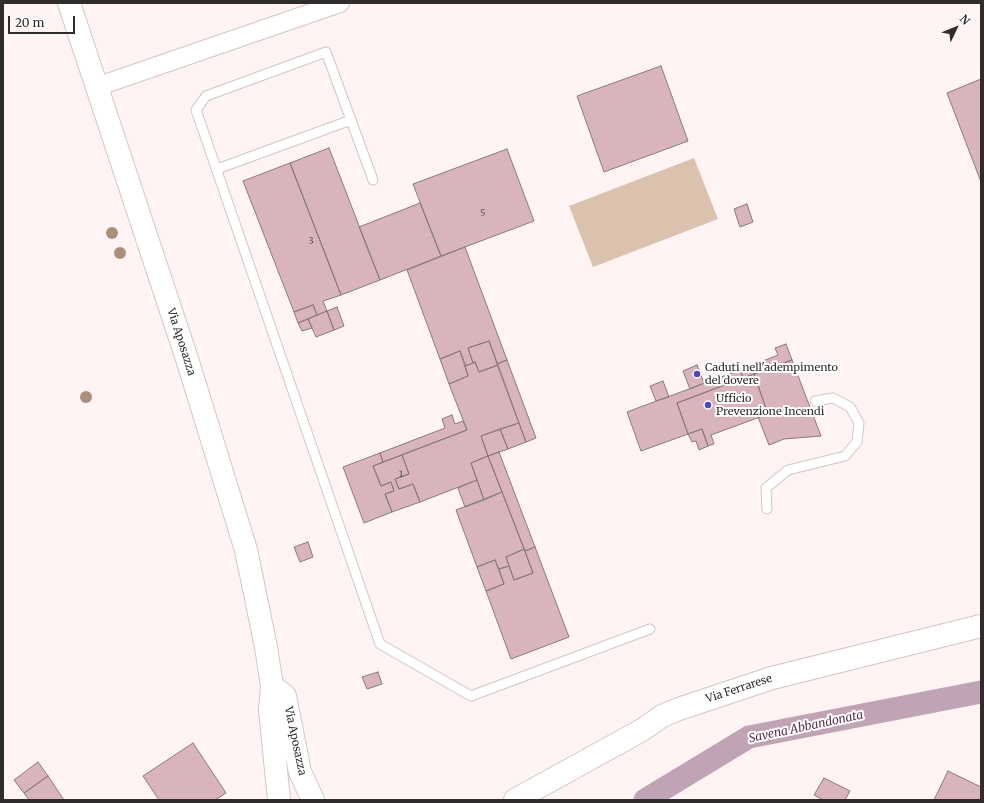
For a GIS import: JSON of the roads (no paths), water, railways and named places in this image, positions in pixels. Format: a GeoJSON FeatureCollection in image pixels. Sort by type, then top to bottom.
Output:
{"type":"FeatureCollection","features":[{"type":"Feature","properties":{"kind":"street","name":"Via Aposazza"},"geometry":{"type":"LineString","coordinates":[[69,3],[188,362],[246,550],[272,686],[270,710],[279,800]]}},
{"type":"Feature","properties":{"kind":"street"},"geometry":{"type":"LineString","coordinates":[[96,87],[340,3]]}},
{"type":"Feature","properties":{"kind":"street","name":"Via Ferrarese"},"geometry":{"type":"LineString","coordinates":[[515,800],[642,730],[662,716],[679,709],[772,678],[981,626]]}},
{"type":"Feature","properties":{"kind":"street","name":"Via Aposazza"},"geometry":{"type":"LineString","coordinates":[[272,686],[285,696],[300,772],[313,800]]}},
{"type":"Feature","properties":{"kind":"lane"},"geometry":{"type":"LineString","coordinates":[[373,180],[326,52],[206,96],[196,110],[380,644],[471,696],[650,629]]}},
{"type":"Feature","properties":{"kind":"lane"},"geometry":{"type":"LineString","coordinates":[[217,169],[351,120]]}},
{"type":"Feature","properties":{"kind":"lane"},"geometry":{"type":"LineString","coordinates":[[767,509],[766,488],[788,470],[845,456],[857,442],[859,423],[850,407],[833,398],[815,401]]}},
{"type":"Feature","properties":{"kind":"waterway","name":"Savena Abbandonata"},"geometry":{"type":"LineString","coordinates":[[645,800],[749,737],[981,692]]}},
{"type":"Feature","properties":{"kind":"place","name":"Caduti nell'adempimento del dovere"},"geometry":{"type":"Point","coordinates":[697,374]}},
{"type":"Feature","properties":{"kind":"place","name":"Ufficio Prevenzione Incendi"},"geometry":{"type":"Point","coordinates":[708,405]}}]}
